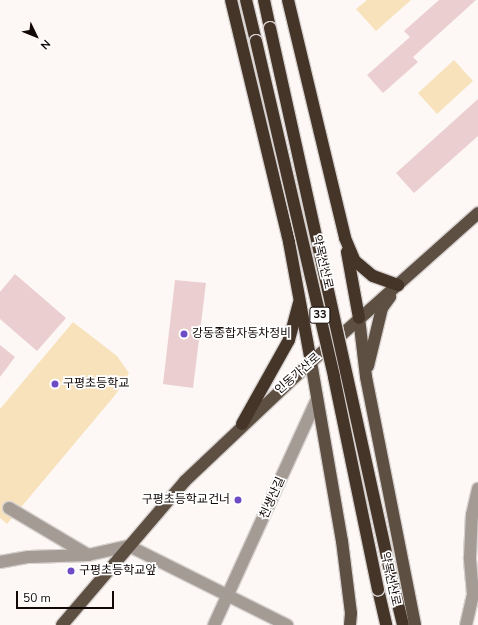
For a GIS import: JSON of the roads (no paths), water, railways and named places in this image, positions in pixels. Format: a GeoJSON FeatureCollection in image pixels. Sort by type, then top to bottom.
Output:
{"type":"FeatureCollection","features":[{"type":"Feature","properties":{"kind":"highway"},"geometry":{"type":"LineString","coordinates":[[231,0],[300,300],[311,362]]}},
{"type":"Feature","properties":{"kind":"highway","name":"약목선산로"},"geometry":{"type":"LineString","coordinates":[[246,0],[334,377],[386,625]]}},
{"type":"Feature","properties":{"kind":"highway","name":"약목선산로"},"geometry":{"type":"LineString","coordinates":[[264,0],[403,625]]}},
{"type":"Feature","properties":{"kind":"highway"},"geometry":{"type":"LineString","coordinates":[[288,0],[344,238],[359,318]]}},
{"type":"Feature","properties":{"kind":"highway"},"geometry":{"type":"LineString","coordinates":[[344,238],[355,262],[373,276],[398,285]]}},
{"type":"Feature","properties":{"kind":"highway"},"geometry":{"type":"LineString","coordinates":[[242,424],[289,340],[300,300]]}},
{"type":"Feature","properties":{"kind":"main road","name":"인동가산로"},"geometry":{"type":"LineString","coordinates":[[62,625],[185,481],[242,424],[478,213]]}},
{"type":"Feature","properties":{"kind":"main road"},"geometry":{"type":"LineString","coordinates":[[366,377],[382,308],[398,285]]}},
{"type":"Feature","properties":{"kind":"main road"},"geometry":{"type":"LineString","coordinates":[[359,318],[366,377],[415,625]]}},
{"type":"Feature","properties":{"kind":"main road"},"geometry":{"type":"LineString","coordinates":[[311,362],[342,541],[351,613],[350,625]]}},
{"type":"Feature","properties":{"kind":"street","name":"천생산길"},"geometry":{"type":"LineString","coordinates":[[228,595],[317,400]]}},
{"type":"Feature","properties":{"kind":"street"},"geometry":{"type":"LineString","coordinates":[[466,625],[473,594],[470,543],[472,516],[478,489]]}},
{"type":"Feature","properties":{"kind":"street"},"geometry":{"type":"LineString","coordinates":[[9,508],[88,555]]}},
{"type":"Feature","properties":{"kind":"street"},"geometry":{"type":"LineString","coordinates":[[0,562],[88,555],[129,546],[287,625]]}},
{"type":"Feature","properties":{"kind":"street"},"geometry":{"type":"LineString","coordinates":[[214,625],[228,595]]}},
{"type":"Feature","properties":{"kind":"place","name":"강동종합자동차정비"},"geometry":{"type":"Point","coordinates":[184,334]}},
{"type":"Feature","properties":{"kind":"place","name":"구평초등학교"},"geometry":{"type":"Point","coordinates":[55,384]}},
{"type":"Feature","properties":{"kind":"place","name":"구평초등학교건너"},"geometry":{"type":"Point","coordinates":[238,500]}},
{"type":"Feature","properties":{"kind":"place","name":"구평초등학교앞"},"geometry":{"type":"Point","coordinates":[71,571]}}]}
